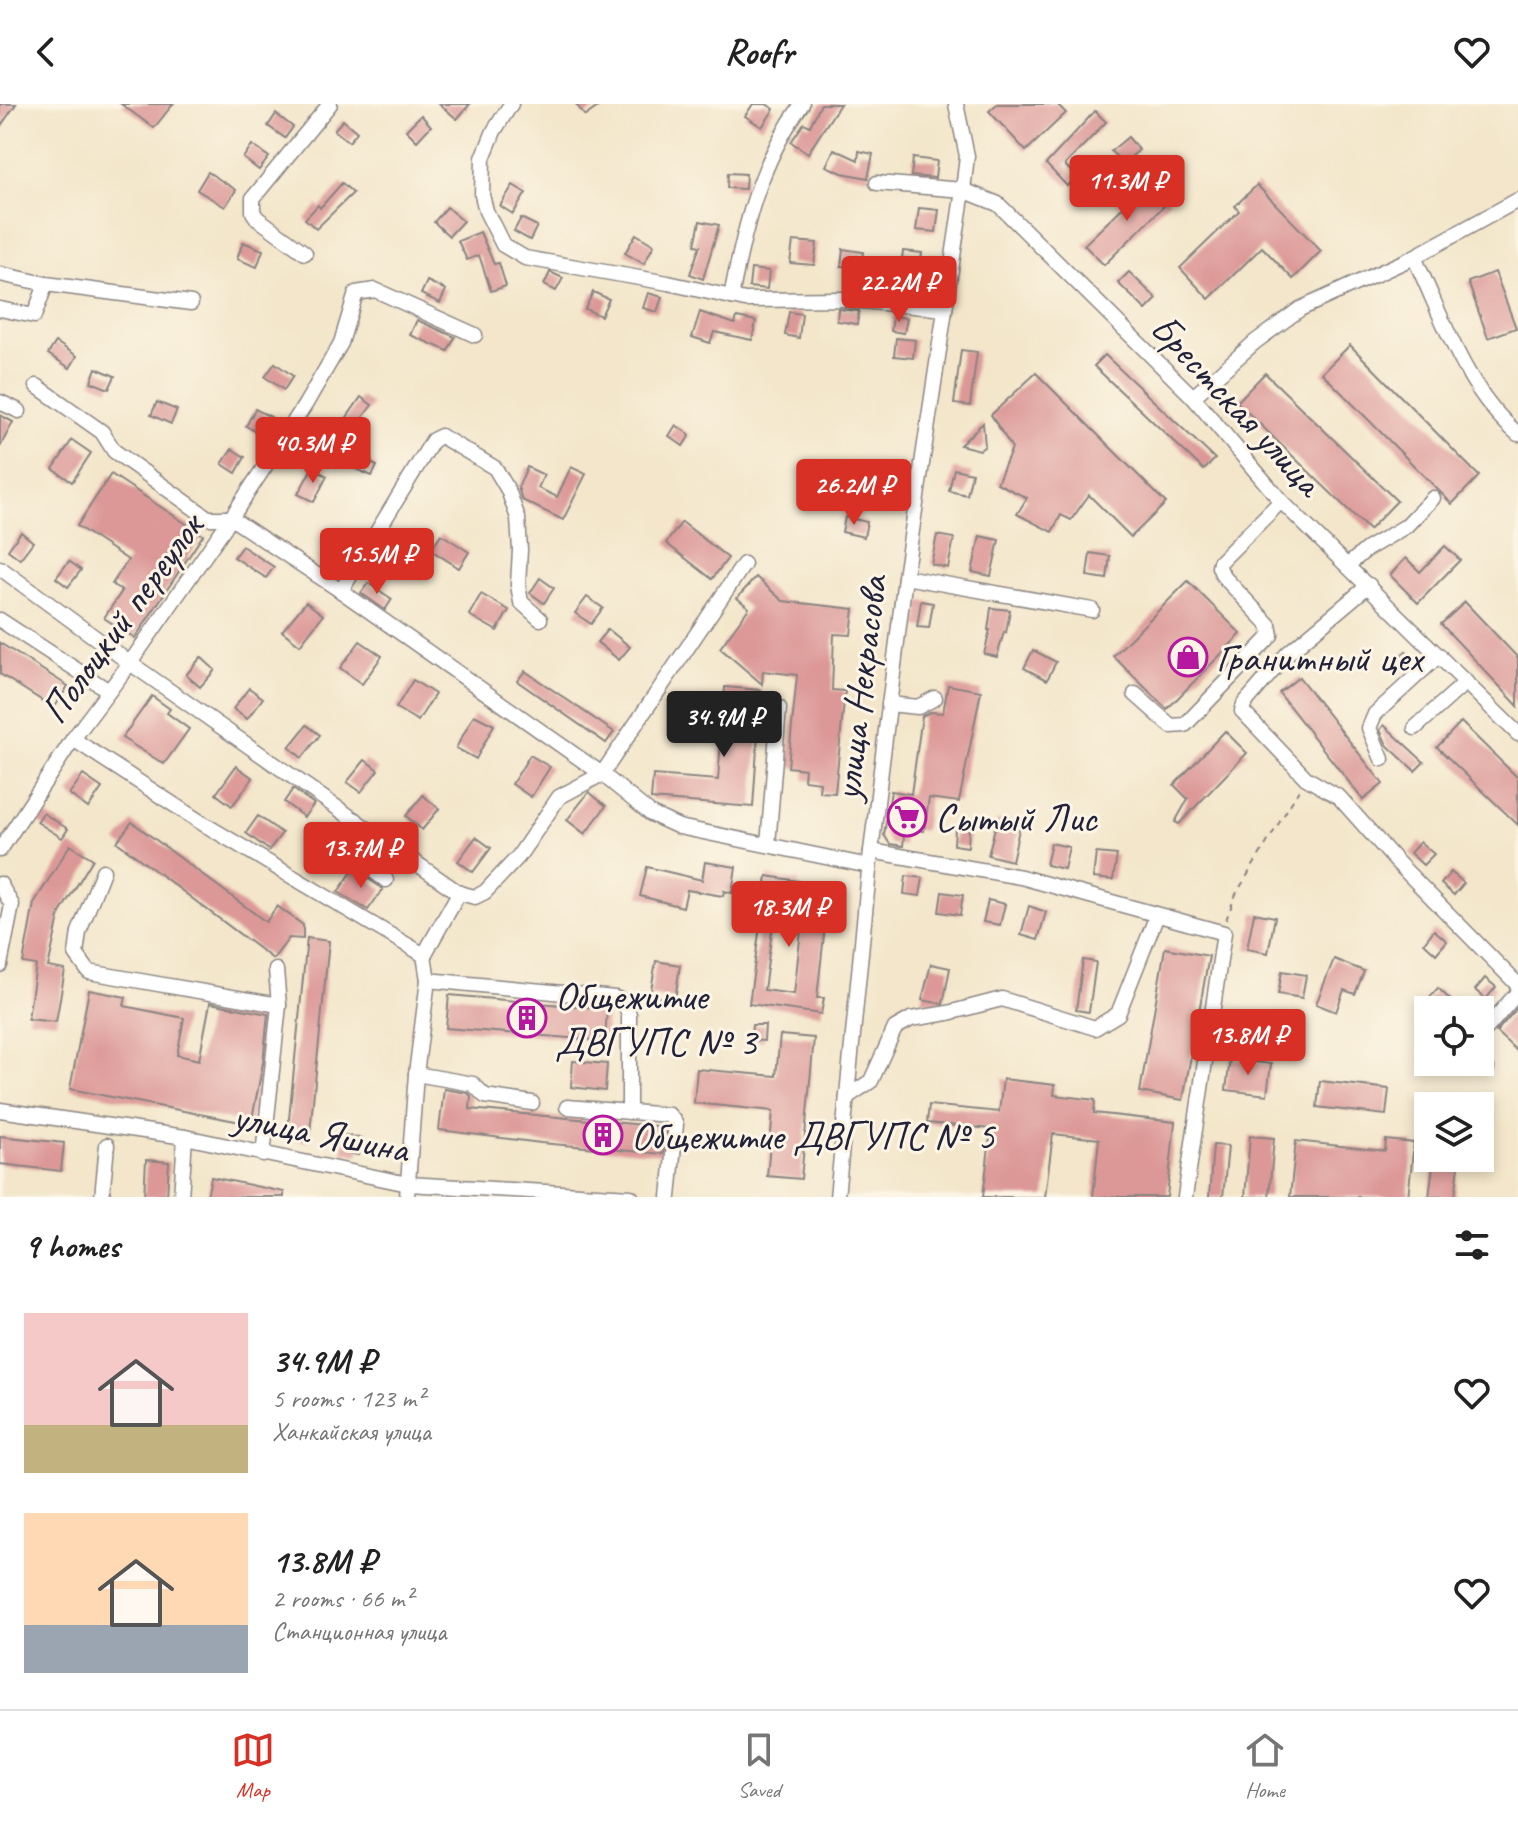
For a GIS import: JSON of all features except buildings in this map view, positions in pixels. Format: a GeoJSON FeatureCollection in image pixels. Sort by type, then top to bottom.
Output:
{"type":"FeatureCollection","features":[{"type":"Feature","properties":{"kind":"street"},"geometry":{"type":"LineString","coordinates":[[305,253],[257,218],[253,212],[253,198],[330,104]]}},
{"type":"Feature","properties":{"kind":"street"},"geometry":{"type":"LineString","coordinates":[[511,104],[494,131],[483,158],[482,195],[486,211],[503,245],[525,258],[745,300],[841,299],[945,309]]}},
{"type":"Feature","properties":{"kind":"street"},"geometry":{"type":"LineString","coordinates":[[731,297],[742,238],[760,178],[777,142],[802,104]]}},
{"type":"Feature","properties":{"kind":"street"},"geometry":{"type":"LineString","coordinates":[[956,104],[967,156],[963,190]]}},
{"type":"Feature","properties":{"kind":"street","name":"Брестская улица"},"geometry":{"type":"LineString","coordinates":[[877,183],[963,190],[998,204],[1193,397],[1281,501],[1518,734]]}},
{"type":"Feature","properties":{"kind":"street","name":"улица Некрасова"},"geometry":{"type":"LineString","coordinates":[[837,1197],[870,859],[889,704],[963,190]]}},
{"type":"Feature","properties":{"kind":"street"},"geometry":{"type":"LineString","coordinates":[[1193,397],[1255,342],[1300,309],[1414,257],[1518,200]]}},
{"type":"Feature","properties":{"kind":"street"},"geometry":{"type":"LineString","coordinates":[[1414,257],[1477,391],[1518,434]]}},
{"type":"Feature","properties":{"kind":"street"},"geometry":{"type":"LineString","coordinates":[[0,274],[46,284],[191,303]]}},
{"type":"Feature","properties":{"kind":"street"},"geometry":{"type":"LineString","coordinates":[[0,309],[34,316],[46,284]]}},
{"type":"Feature","properties":{"kind":"street","name":"Полоцкий переулок"},"geometry":{"type":"LineString","coordinates":[[0,850],[73,739],[231,518],[305,405],[341,343],[356,293],[365,290],[382,293],[475,335]]}},
{"type":"Feature","properties":{"kind":"street"},"geometry":{"type":"LineString","coordinates":[[37,386],[102,432],[114,451],[208,518],[231,518],[602,774],[651,814],[679,827],[768,845],[1021,877],[1224,933],[1185,1197]]}},
{"type":"Feature","properties":{"kind":"street"},"geometry":{"type":"LineString","coordinates":[[0,402],[19,411]]}},
{"type":"Feature","properties":{"kind":"street"},"geometry":{"type":"LineString","coordinates":[[341,591],[433,440],[441,436],[495,468],[508,490],[518,518],[521,602],[540,619]]}},
{"type":"Feature","properties":{"kind":"street"},"geometry":{"type":"LineString","coordinates":[[1348,565],[1367,549],[1406,526],[1433,498]]}},
{"type":"Feature","properties":{"kind":"street"},"geometry":{"type":"LineString","coordinates":[[1135,694],[1171,726],[1185,725],[1271,635],[1269,625],[1223,576],[1219,567],[1220,562],[1281,501]]}},
{"type":"Feature","properties":{"kind":"street"},"geometry":{"type":"LineString","coordinates":[[0,568],[130,663],[459,893],[475,897],[485,892],[518,857],[559,797],[602,774],[744,564]]}},
{"type":"Feature","properties":{"kind":"street"},"geometry":{"type":"LineString","coordinates":[[905,577],[1092,610]]}},
{"type":"Feature","properties":{"kind":"street"},"geometry":{"type":"LineString","coordinates":[[1369,585],[1288,653],[1242,707],[1244,714],[1306,778],[1339,797],[1396,861],[1518,985]]}},
{"type":"Feature","properties":{"kind":"street"},"geometry":{"type":"LineString","coordinates":[[0,620],[109,691]]}},
{"type":"Feature","properties":{"kind":"street"},"geometry":{"type":"LineString","coordinates":[[1382,759],[1369,728],[1375,714],[1439,655]]}},
{"type":"Feature","properties":{"kind":"street"},"geometry":{"type":"LineString","coordinates":[[1415,728],[1466,682]]}},
{"type":"Feature","properties":{"kind":"street"},"geometry":{"type":"LineString","coordinates":[[889,704],[918,707],[935,698]]}},
{"type":"Feature","properties":{"kind":"street"},"geometry":{"type":"LineString","coordinates":[[768,845],[779,708]]}},
{"type":"Feature","properties":{"kind":"street"},"geometry":{"type":"LineString","coordinates":[[73,739],[202,823],[424,955]]}},
{"type":"Feature","properties":{"kind":"street"},"geometry":{"type":"LineString","coordinates":[[356,820],[344,842],[345,851],[386,880]]}},
{"type":"Feature","properties":{"kind":"street"},"geometry":{"type":"LineString","coordinates":[[103,871],[79,932],[76,954],[89,972],[279,1005]]}},
{"type":"Feature","properties":{"kind":"street"},"geometry":{"type":"LineString","coordinates":[[0,884],[12,905],[1,960]]}},
{"type":"Feature","properties":{"kind":"street"},"geometry":{"type":"LineString","coordinates":[[408,1190],[416,1074],[428,980],[424,955],[459,893]]}},
{"type":"Feature","properties":{"kind":"street"},"geometry":{"type":"LineString","coordinates":[[847,1097],[871,1081],[895,1028],[911,1019],[1002,999],[1095,1028],[1118,1014],[1157,915]]}},
{"type":"Feature","properties":{"kind":"street"},"geometry":{"type":"LineString","coordinates":[[263,1155],[279,1005],[276,970]]}},
{"type":"Feature","properties":{"kind":"street"},"geometry":{"type":"LineString","coordinates":[[428,980],[623,1001],[629,1014],[629,1112]]}},
{"type":"Feature","properties":{"kind":"street"},"geometry":{"type":"LineString","coordinates":[[1494,1020],[1518,992]]}},
{"type":"Feature","properties":{"kind":"street"},"geometry":{"type":"LineString","coordinates":[[416,1074],[473,1084],[485,1096],[532,1103]]}},
{"type":"Feature","properties":{"kind":"street"},"geometry":{"type":"LineString","coordinates":[[567,1107],[669,1115],[676,1124],[669,1197]]}},
{"type":"Feature","properties":{"kind":"street","name":"улица Яшина"},"geometry":{"type":"LineString","coordinates":[[0,1110],[185,1137],[408,1190],[631,1197]]}},
{"type":"Feature","properties":{"kind":"street"},"geometry":{"type":"LineString","coordinates":[[181,1197],[185,1137]]}},
{"type":"Feature","properties":{"kind":"street"},"geometry":{"type":"LineString","coordinates":[[102,1197],[107,1145]]}},
{"type":"Feature","properties":{"kind":"path"},"geometry":{"type":"LineString","coordinates":[[1224,933],[1236,894],[1306,778]]}},
{"type":"Feature","properties":{"kind":"place","name":"Гранитный цех"},"geometry":{"type":"Point","coordinates":[1188,657]}},
{"type":"Feature","properties":{"kind":"place","name":"Сытый Лис"},"geometry":{"type":"Point","coordinates":[907,817]}},
{"type":"Feature","properties":{"kind":"place","name":"Общежитие ДВГУПС № 3"},"geometry":{"type":"Point","coordinates":[527,1018]}},
{"type":"Feature","properties":{"kind":"place","name":"Общежитие ДВГУПС № 5"},"geometry":{"type":"Point","coordinates":[603,1135]}}]}
